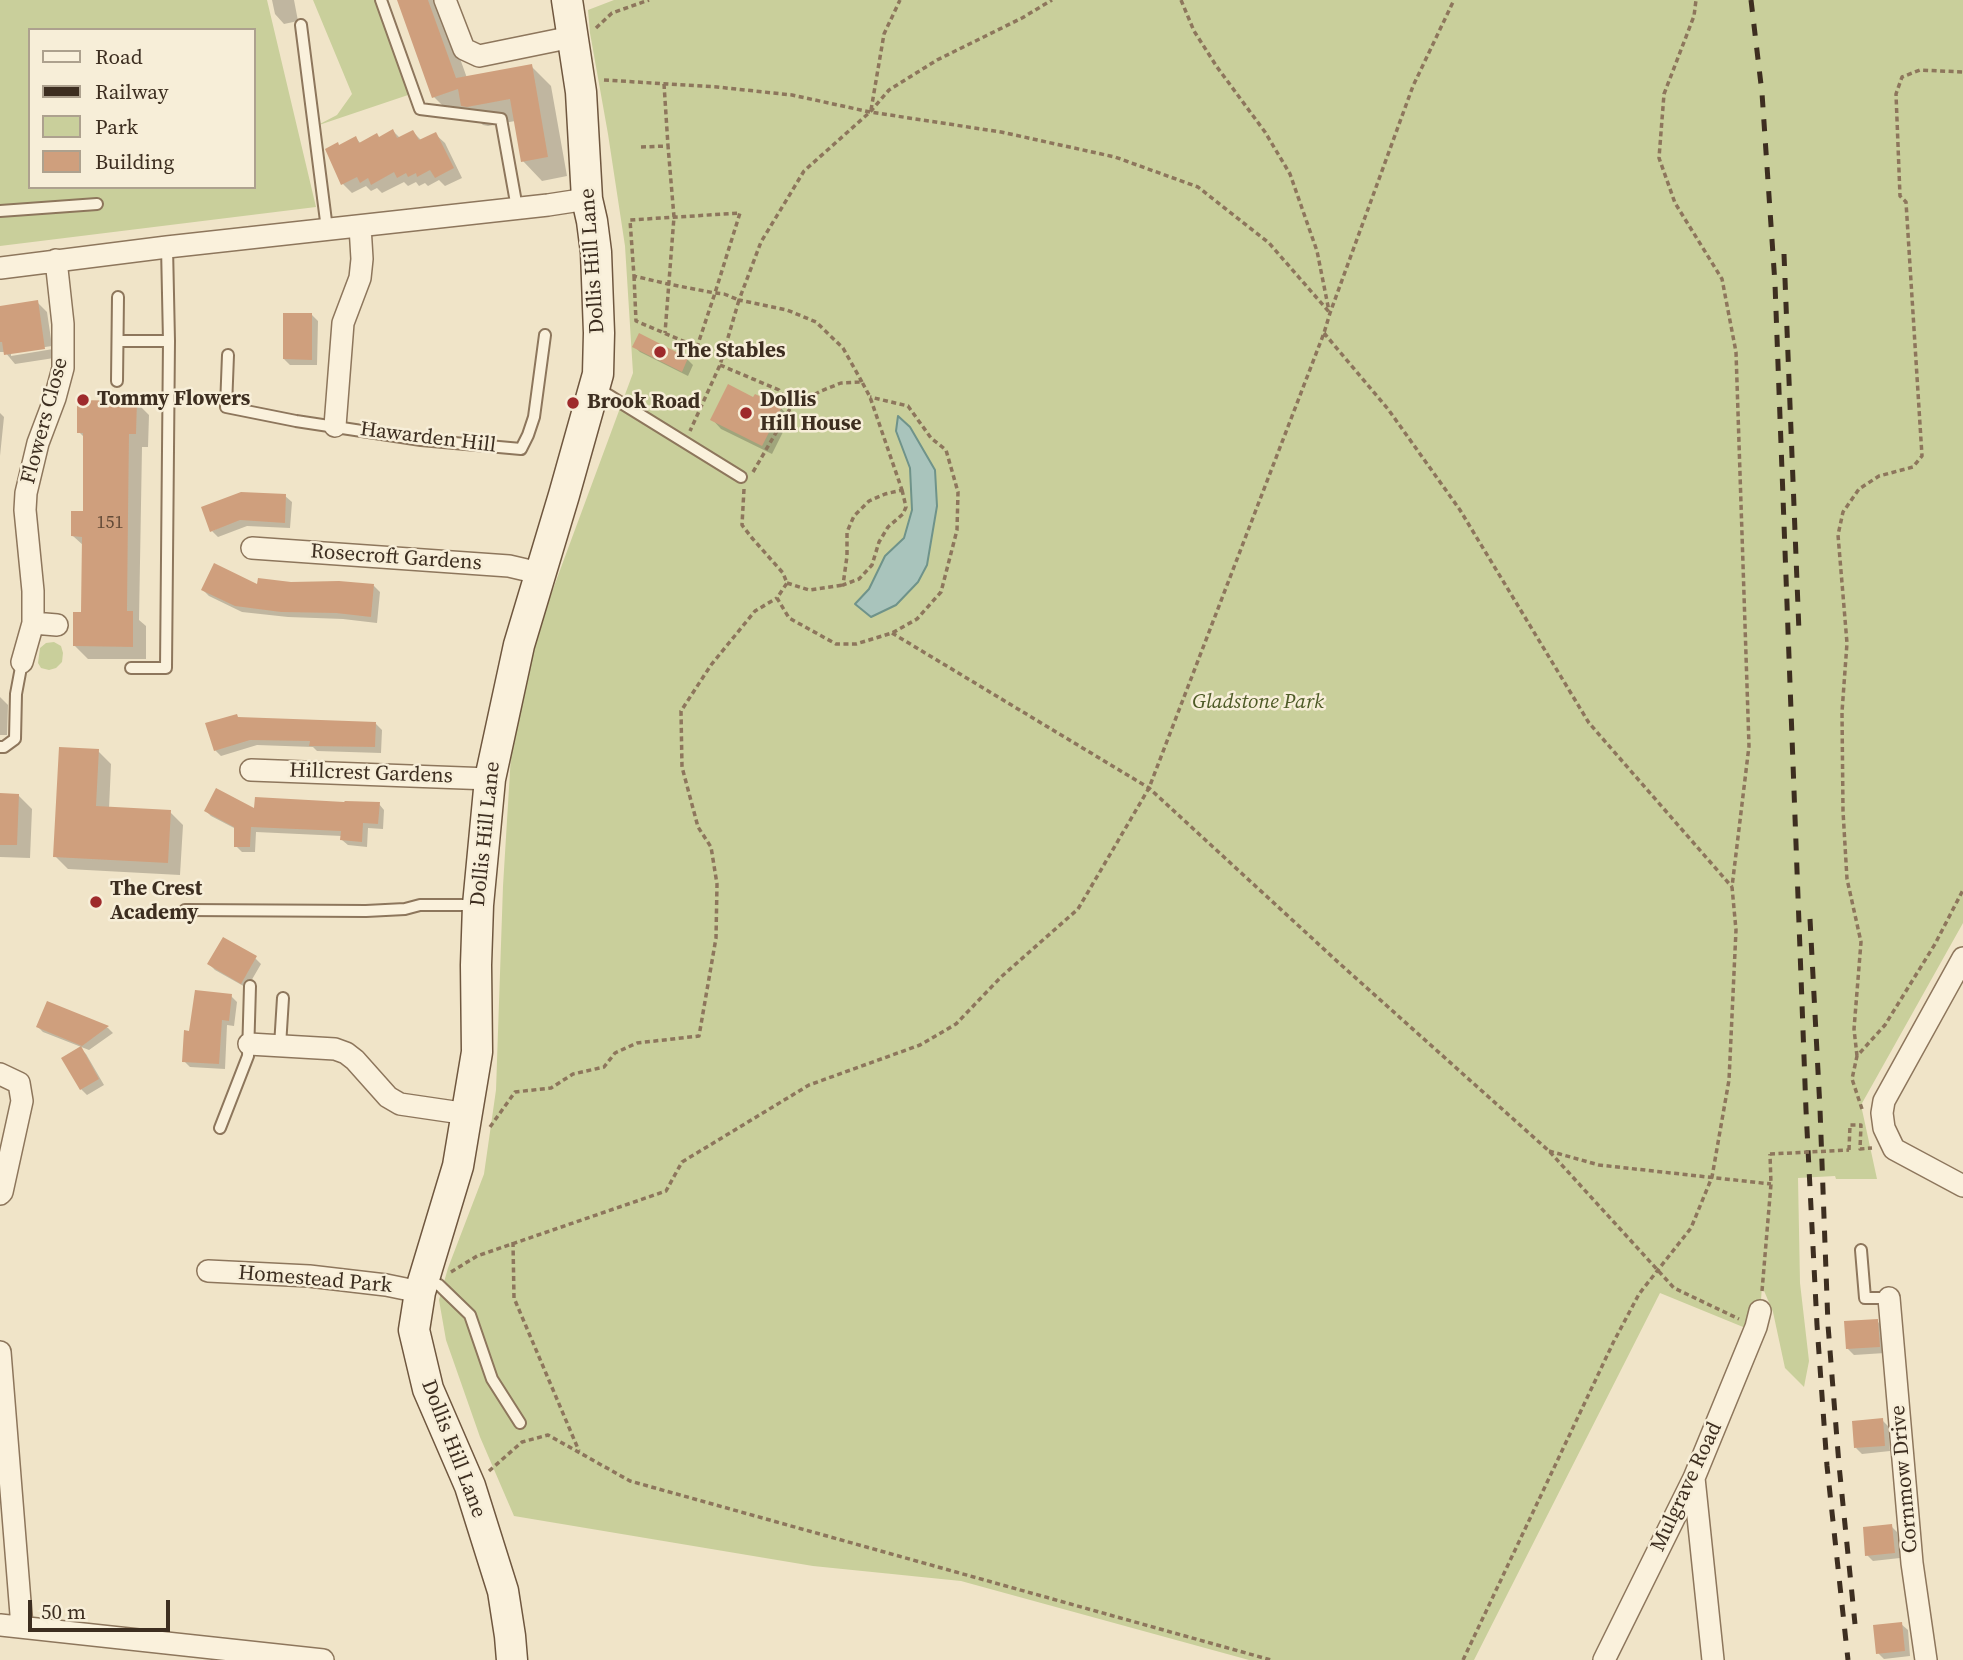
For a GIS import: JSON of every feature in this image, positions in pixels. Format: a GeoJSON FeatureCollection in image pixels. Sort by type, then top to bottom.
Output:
{"type":"FeatureCollection","features":[{"type":"Feature","properties":{"kind":"street"},"geometry":{"type":"LineString","coordinates":[[445,0],[464,49],[479,56],[581,35]]}},
{"type":"Feature","properties":{"kind":"street","name":"Dollis Hill Lane"},"geometry":{"type":"LineString","coordinates":[[512,1660],[503,1591],[470,1486],[428,1389],[414,1330],[430,1288],[458,1166],[479,1121],[476,965],[478,905],[489,779],[519,645],[598,374],[596,252],[587,199],[581,35],[567,0]]}},
{"type":"Feature","properties":{"kind":"street"},"geometry":{"type":"LineString","coordinates":[[0,268],[587,199]]}},
{"type":"Feature","properties":{"kind":"street","name":"Hawarden Hill"},"geometry":{"type":"LineString","coordinates":[[335,426],[342,323],[360,278],[360,226]]}},
{"type":"Feature","properties":{"kind":"street","name":"Flowers Close"},"geometry":{"type":"LineString","coordinates":[[22,662],[33,623],[33,591],[24,510],[38,443],[63,368],[63,324],[56,260]]}},
{"type":"Feature","properties":{"kind":"street","name":"Rosecroft Gardens"},"geometry":{"type":"LineString","coordinates":[[252,548],[509,566],[540,573]]}},
{"type":"Feature","properties":{"kind":"street"},"geometry":{"type":"LineString","coordinates":[[33,623],[57,625]]}},
{"type":"Feature","properties":{"kind":"street","name":"Hillcrest Gardens"},"geometry":{"type":"LineString","coordinates":[[251,770],[489,779]]}},
{"type":"Feature","properties":{"kind":"street"},"geometry":{"type":"LineString","coordinates":[[1963,958],[1884,1101],[1882,1113],[1883,1145],[1963,1186]]}},
{"type":"Feature","properties":{"kind":"street"},"geometry":{"type":"LineString","coordinates":[[249,1044],[335,1049],[355,1060],[387,1097],[400,1104],[479,1121]]}},
{"type":"Feature","properties":{"kind":"street"},"geometry":{"type":"LineString","coordinates":[[0,1074],[19,1083],[22,1101],[0,1194]]}},
{"type":"Feature","properties":{"kind":"street","name":"Homestead Park"},"geometry":{"type":"LineString","coordinates":[[208,1271],[309,1276],[430,1288]]}},
{"type":"Feature","properties":{"kind":"street","name":"Cornmow Drive"},"geometry":{"type":"LineString","coordinates":[[1889,1298],[1912,1563],[1927,1660]]}},
{"type":"Feature","properties":{"kind":"street","name":"Mulgrave Road"},"geometry":{"type":"LineString","coordinates":[[1604,1660],[1694,1478],[1758,1319]]}},
{"type":"Feature","properties":{"kind":"street"},"geometry":{"type":"LineString","coordinates":[[0,1352],[22,1627]]}},
{"type":"Feature","properties":{"kind":"street"},"geometry":{"type":"LineString","coordinates":[[1694,1478],[1713,1660]]}},
{"type":"Feature","properties":{"kind":"street"},"geometry":{"type":"LineString","coordinates":[[0,1625],[323,1660]]}},
{"type":"Feature","properties":{"kind":"lane"},"geometry":{"type":"LineString","coordinates":[[381,0],[419,108],[501,119],[517,208]]}},
{"type":"Feature","properties":{"kind":"lane"},"geometry":{"type":"LineString","coordinates":[[300,25],[327,229]]}},
{"type":"Feature","properties":{"kind":"lane"},"geometry":{"type":"LineString","coordinates":[[0,211],[97,204]]}},
{"type":"Feature","properties":{"kind":"lane"},"geometry":{"type":"LineString","coordinates":[[131,668],[166,668],[169,341],[167,247]]}},
{"type":"Feature","properties":{"kind":"lane"},"geometry":{"type":"LineString","coordinates":[[117,381],[118,297]]}},
{"type":"Feature","properties":{"kind":"lane","name":"Hawarden Hill"},"geometry":{"type":"LineString","coordinates":[[228,355],[226,407],[296,421],[421,440],[521,449],[534,417],[545,335]]}},
{"type":"Feature","properties":{"kind":"lane"},"geometry":{"type":"LineString","coordinates":[[118,341],[169,341]]}},
{"type":"Feature","properties":{"kind":"lane"},"geometry":{"type":"LineString","coordinates":[[595,386],[741,478]]}},
{"type":"Feature","properties":{"kind":"lane"},"geometry":{"type":"LineString","coordinates":[[0,747],[15,739],[16,694],[22,662]]}},
{"type":"Feature","properties":{"kind":"lane"},"geometry":{"type":"LineString","coordinates":[[185,909],[366,911],[396,910],[420,905],[478,905]]}},
{"type":"Feature","properties":{"kind":"lane"},"geometry":{"type":"LineString","coordinates":[[220,1128],[248,1056],[250,986]]}},
{"type":"Feature","properties":{"kind":"lane"},"geometry":{"type":"LineString","coordinates":[[280,1046],[283,998]]}},
{"type":"Feature","properties":{"kind":"lane"},"geometry":{"type":"LineString","coordinates":[[1861,1250],[1865,1298],[1889,1298]]}},
{"type":"Feature","properties":{"kind":"lane"},"geometry":{"type":"LineString","coordinates":[[430,1288],[470,1315],[492,1379],[520,1423]]}},
{"type":"Feature","properties":{"kind":"path"},"geometry":{"type":"LineString","coordinates":[[581,35],[612,13],[649,0]]}},
{"type":"Feature","properties":{"kind":"path"},"geometry":{"type":"LineString","coordinates":[[870,112],[884,34],[900,0]]}},
{"type":"Feature","properties":{"kind":"path"},"geometry":{"type":"LineString","coordinates":[[685,443],[720,365],[739,300],[761,242],[804,171],[870,112],[889,90],[937,60],[1052,0]]}},
{"type":"Feature","properties":{"kind":"path"},"geometry":{"type":"LineString","coordinates":[[1181,0],[1200,40],[1265,132],[1290,174],[1317,251],[1329,313]]}},
{"type":"Feature","properties":{"kind":"path"},"geometry":{"type":"LineString","coordinates":[[430,1288],[477,1256],[666,1191],[681,1162],[808,1085],[920,1045],[956,1024],[1001,977],[1078,909],[1149,788],[1324,333],[1412,86],[1454,0]]}},
{"type":"Feature","properties":{"kind":"path"},"geometry":{"type":"LineString","coordinates":[[1463,1660],[1613,1343],[1639,1294],[1691,1228],[1712,1177],[1729,1080],[1736,930],[1732,887],[1749,746],[1736,352],[1723,279],[1675,203],[1659,158],[1664,94],[1694,16],[1696,0]]}},
{"type":"Feature","properties":{"kind":"path"},"geometry":{"type":"LineString","coordinates":[[1864,1113],[1852,1079],[1857,1056],[1854,1029],[1861,942],[1847,879],[1843,811],[1842,712],[1847,643],[1838,535],[1843,512],[1859,489],[1879,476],[1913,467],[1922,456],[1906,202],[1900,195],[1896,94],[1902,77],[1920,71],[1963,72]]}},
{"type":"Feature","properties":{"kind":"path"},"geometry":{"type":"LineString","coordinates":[[604,80],[792,95],[870,112],[1001,132],[1115,157],[1198,187],[1269,243],[1329,313]]}},
{"type":"Feature","properties":{"kind":"path"},"geometry":{"type":"LineString","coordinates":[[664,83],[674,217],[665,333]]}},
{"type":"Feature","properties":{"kind":"path"},"geometry":{"type":"LineString","coordinates":[[641,147],[668,146]]}},
{"type":"Feature","properties":{"kind":"path"},"geometry":{"type":"LineString","coordinates":[[740,213],[697,346],[636,321],[634,276],[630,220],[740,213]]}},
{"type":"Feature","properties":{"kind":"path"},"geometry":{"type":"LineString","coordinates":[[634,276],[724,294],[739,300],[787,310],[816,322],[843,348],[870,397],[902,490],[906,507],[903,514],[888,527],[879,542],[872,565],[859,579],[844,585],[809,590],[787,583]]}},
{"type":"Feature","properties":{"kind":"path"},"geometry":{"type":"LineString","coordinates":[[1324,333],[1388,409],[1460,510],[1589,723],[1732,887]]}},
{"type":"Feature","properties":{"kind":"path"},"geometry":{"type":"LineString","coordinates":[[720,365],[779,390],[791,407]]}},
{"type":"Feature","properties":{"kind":"path"},"geometry":{"type":"LineString","coordinates":[[787,583],[783,573],[742,524],[745,495],[741,478],[754,472],[791,407],[841,383],[862,382]]}},
{"type":"Feature","properties":{"kind":"path"},"geometry":{"type":"LineString","coordinates":[[777,598],[789,618],[836,644],[856,644],[892,633],[917,619],[941,592],[957,530],[958,492],[946,450],[932,439],[908,406],[870,397]]}},
{"type":"Feature","properties":{"kind":"path"},"geometry":{"type":"LineString","coordinates":[[844,585],[847,532],[854,516],[869,501],[902,490]]}},
{"type":"Feature","properties":{"kind":"path"},"geometry":{"type":"LineString","coordinates":[[479,1121],[515,1092],[551,1088],[573,1074],[604,1067],[615,1053],[637,1043],[699,1036],[716,938],[717,884],[711,847],[698,827],[682,767],[681,711],[711,665],[755,611],[777,598],[787,583]]}},
{"type":"Feature","properties":{"kind":"path"},"geometry":{"type":"LineString","coordinates":[[892,633],[1149,788],[1549,1151],[1674,1288],[1758,1319],[1771,1184],[1770,1154],[1849,1150],[1850,1125],[1861,1125],[1860,1149],[1883,1145]]}},
{"type":"Feature","properties":{"kind":"path"},"geometry":{"type":"LineString","coordinates":[[1857,1056],[1885,1025],[1935,944],[1963,890]]}},
{"type":"Feature","properties":{"kind":"path"},"geometry":{"type":"LineString","coordinates":[[1549,1151],[1598,1165],[1771,1184]]}},
{"type":"Feature","properties":{"kind":"path"},"geometry":{"type":"LineString","coordinates":[[513,1242],[514,1298],[579,1452]]}},
{"type":"Feature","properties":{"kind":"path"},"geometry":{"type":"LineString","coordinates":[[470,1486],[522,1442],[548,1435],[630,1481],[1271,1660]]}},
{"type":"Feature","properties":{"kind":"green space"},"geometry":{"type":"Polygon","coordinates":[[[0,0],[267,0],[316,207],[0,246],[0,0]]]}},
{"type":"Feature","properties":{"kind":"green space"},"geometry":{"type":"Polygon","coordinates":[[[313,0],[382,0],[414,93],[316,126],[337,115],[352,94],[313,0]]]}},
{"type":"Feature","properties":{"kind":"green space","name":"Gladstone Park"},"geometry":{"type":"Polygon","coordinates":[[[614,0],[1963,0],[1963,923],[1861,1105],[1877,1179],[1836,1179],[1835,1176],[1798,1178],[1800,1283],[1809,1361],[1804,1387],[1785,1368],[1773,1312],[1762,1286],[1760,1314],[1748,1329],[1660,1293],[1474,1660],[1249,1660],[961,1581],[813,1566],[514,1516],[480,1437],[446,1340],[439,1300],[448,1268],[484,1174],[496,1090],[503,886],[512,739],[536,635],[633,373],[625,246],[588,10],[614,0]]]}},
{"type":"Feature","properties":{"kind":"green space"},"geometry":{"type":"Polygon","coordinates":[[[54,642],[61,646],[62,662],[49,670],[41,668],[38,663],[40,648],[46,643],[54,642]]]}},
{"type":"Feature","properties":{"kind":"water"},"geometry":{"type":"Polygon","coordinates":[[[898,416],[910,427],[935,470],[937,506],[927,565],[918,582],[896,605],[871,617],[855,604],[869,589],[885,556],[904,538],[912,510],[910,468],[896,431],[898,416]]]}},
{"type":"Feature","properties":{"kind":"building"},"geometry":{"type":"Polygon","coordinates":[[[397,0],[428,0],[456,78],[532,64],[548,157],[521,162],[510,99],[461,106],[458,89],[432,98],[397,0]]]}},
{"type":"Feature","properties":{"kind":"building"},"geometry":{"type":"Polygon","coordinates":[[[393,129],[397,138],[413,130],[419,140],[436,132],[454,168],[435,178],[430,170],[417,177],[416,173],[408,177],[406,173],[397,178],[394,172],[371,185],[368,178],[360,183],[357,177],[341,185],[325,149],[356,136],[359,143],[377,133],[379,137],[393,129]]]}},
{"type":"Feature","properties":{"kind":"building"},"geometry":{"type":"Polygon","coordinates":[[[38,300],[45,349],[4,355],[0,342],[0,306],[38,300]]]}},
{"type":"Feature","properties":{"kind":"building"},"geometry":{"type":"Polygon","coordinates":[[[283,313],[312,313],[312,360],[283,359],[283,313]]]}},
{"type":"Feature","properties":{"kind":"building","name":"The Stables"},"geometry":{"type":"Polygon","coordinates":[[[639,333],[688,358],[682,372],[632,347],[639,333]]]}},
{"type":"Feature","properties":{"kind":"building","name":"Dollis Hill House"},"geometry":{"type":"Polygon","coordinates":[[[728,384],[753,397],[755,394],[782,407],[762,446],[710,420],[728,384]]]}},
{"type":"Feature","properties":{"kind":"building"},"geometry":{"type":"Polygon","coordinates":[[[77,400],[137,401],[136,434],[129,434],[127,611],[133,611],[133,647],[73,646],[73,612],[81,612],[82,537],[71,536],[71,511],[83,511],[83,433],[77,433],[77,400]]]}},
{"type":"Feature","properties":{"kind":"building"},"geometry":{"type":"Polygon","coordinates":[[[241,492],[286,494],[285,523],[240,520],[210,532],[201,507],[241,492]]]}},
{"type":"Feature","properties":{"kind":"building"},"geometry":{"type":"Polygon","coordinates":[[[214,563],[257,584],[258,578],[291,582],[339,581],[374,584],[371,617],[281,612],[235,606],[201,590],[214,563]]]}},
{"type":"Feature","properties":{"kind":"building"},"geometry":{"type":"Polygon","coordinates":[[[237,714],[238,717],[376,722],[375,747],[309,746],[310,741],[250,740],[214,751],[205,723],[237,714]]]}},
{"type":"Feature","properties":{"kind":"building"},"geometry":{"type":"Polygon","coordinates":[[[59,747],[99,749],[96,806],[171,810],[168,863],[53,857],[59,747]]]}},
{"type":"Feature","properties":{"kind":"building"},"geometry":{"type":"Polygon","coordinates":[[[216,788],[254,808],[255,797],[380,802],[378,824],[363,823],[362,842],[340,840],[341,831],[251,827],[250,847],[234,847],[234,827],[204,811],[216,788]]]}},
{"type":"Feature","properties":{"kind":"building"},"geometry":{"type":"Polygon","coordinates":[[[0,793],[19,794],[17,845],[0,845],[0,793]]]}},
{"type":"Feature","properties":{"kind":"building"},"geometry":{"type":"Polygon","coordinates":[[[223,937],[257,956],[241,984],[207,964],[223,937]]]}},
{"type":"Feature","properties":{"kind":"building"},"geometry":{"type":"Polygon","coordinates":[[[195,990],[232,994],[229,1021],[222,1020],[219,1064],[182,1062],[184,1030],[189,1031],[195,990]]]}},
{"type":"Feature","properties":{"kind":"building"},"geometry":{"type":"Polygon","coordinates":[[[47,1001],[109,1026],[82,1046],[36,1027],[47,1001]]]}},
{"type":"Feature","properties":{"kind":"building"},"geometry":{"type":"Polygon","coordinates":[[[81,1046],[99,1079],[80,1090],[61,1058],[81,1046]]]}},
{"type":"Feature","properties":{"kind":"building"},"geometry":{"type":"Polygon","coordinates":[[[1878,1319],[1880,1347],[1846,1349],[1844,1321],[1878,1319]]]}},
{"type":"Feature","properties":{"kind":"building"},"geometry":{"type":"Polygon","coordinates":[[[1883,1418],[1885,1446],[1854,1448],[1852,1421],[1883,1418]]]}},
{"type":"Feature","properties":{"kind":"building"},"geometry":{"type":"Polygon","coordinates":[[[1892,1524],[1895,1553],[1865,1556],[1863,1527],[1892,1524]]]}},
{"type":"Feature","properties":{"kind":"building"},"geometry":{"type":"Polygon","coordinates":[[[1902,1622],[1905,1651],[1876,1654],[1873,1625],[1902,1622]]]}},
{"type":"Feature","properties":{"kind":"railway"},"geometry":{"type":"LineString","coordinates":[[1751,0],[1762,93],[1775,284],[1806,1110],[1817,1325],[1827,1466],[1848,1660]]}},
{"type":"Feature","properties":{"kind":"railway"},"geometry":{"type":"LineString","coordinates":[[1784,254],[1799,632]]}},
{"type":"Feature","properties":{"kind":"railway"},"geometry":{"type":"LineString","coordinates":[[1810,919],[1828,1325],[1855,1624]]}},
{"type":"Feature","properties":{"kind":"place","name":"The Stables"},"geometry":{"type":"Point","coordinates":[660,352]}},
{"type":"Feature","properties":{"kind":"place","name":"Tommy Flowers"},"geometry":{"type":"Point","coordinates":[83,400]}},
{"type":"Feature","properties":{"kind":"place","name":"Brook Road"},"geometry":{"type":"Point","coordinates":[573,403]}},
{"type":"Feature","properties":{"kind":"place","name":"Dollis Hill House"},"geometry":{"type":"Point","coordinates":[746,413]}},
{"type":"Feature","properties":{"kind":"place","name":"The Crest Academy"},"geometry":{"type":"Point","coordinates":[96,902]}}]}
